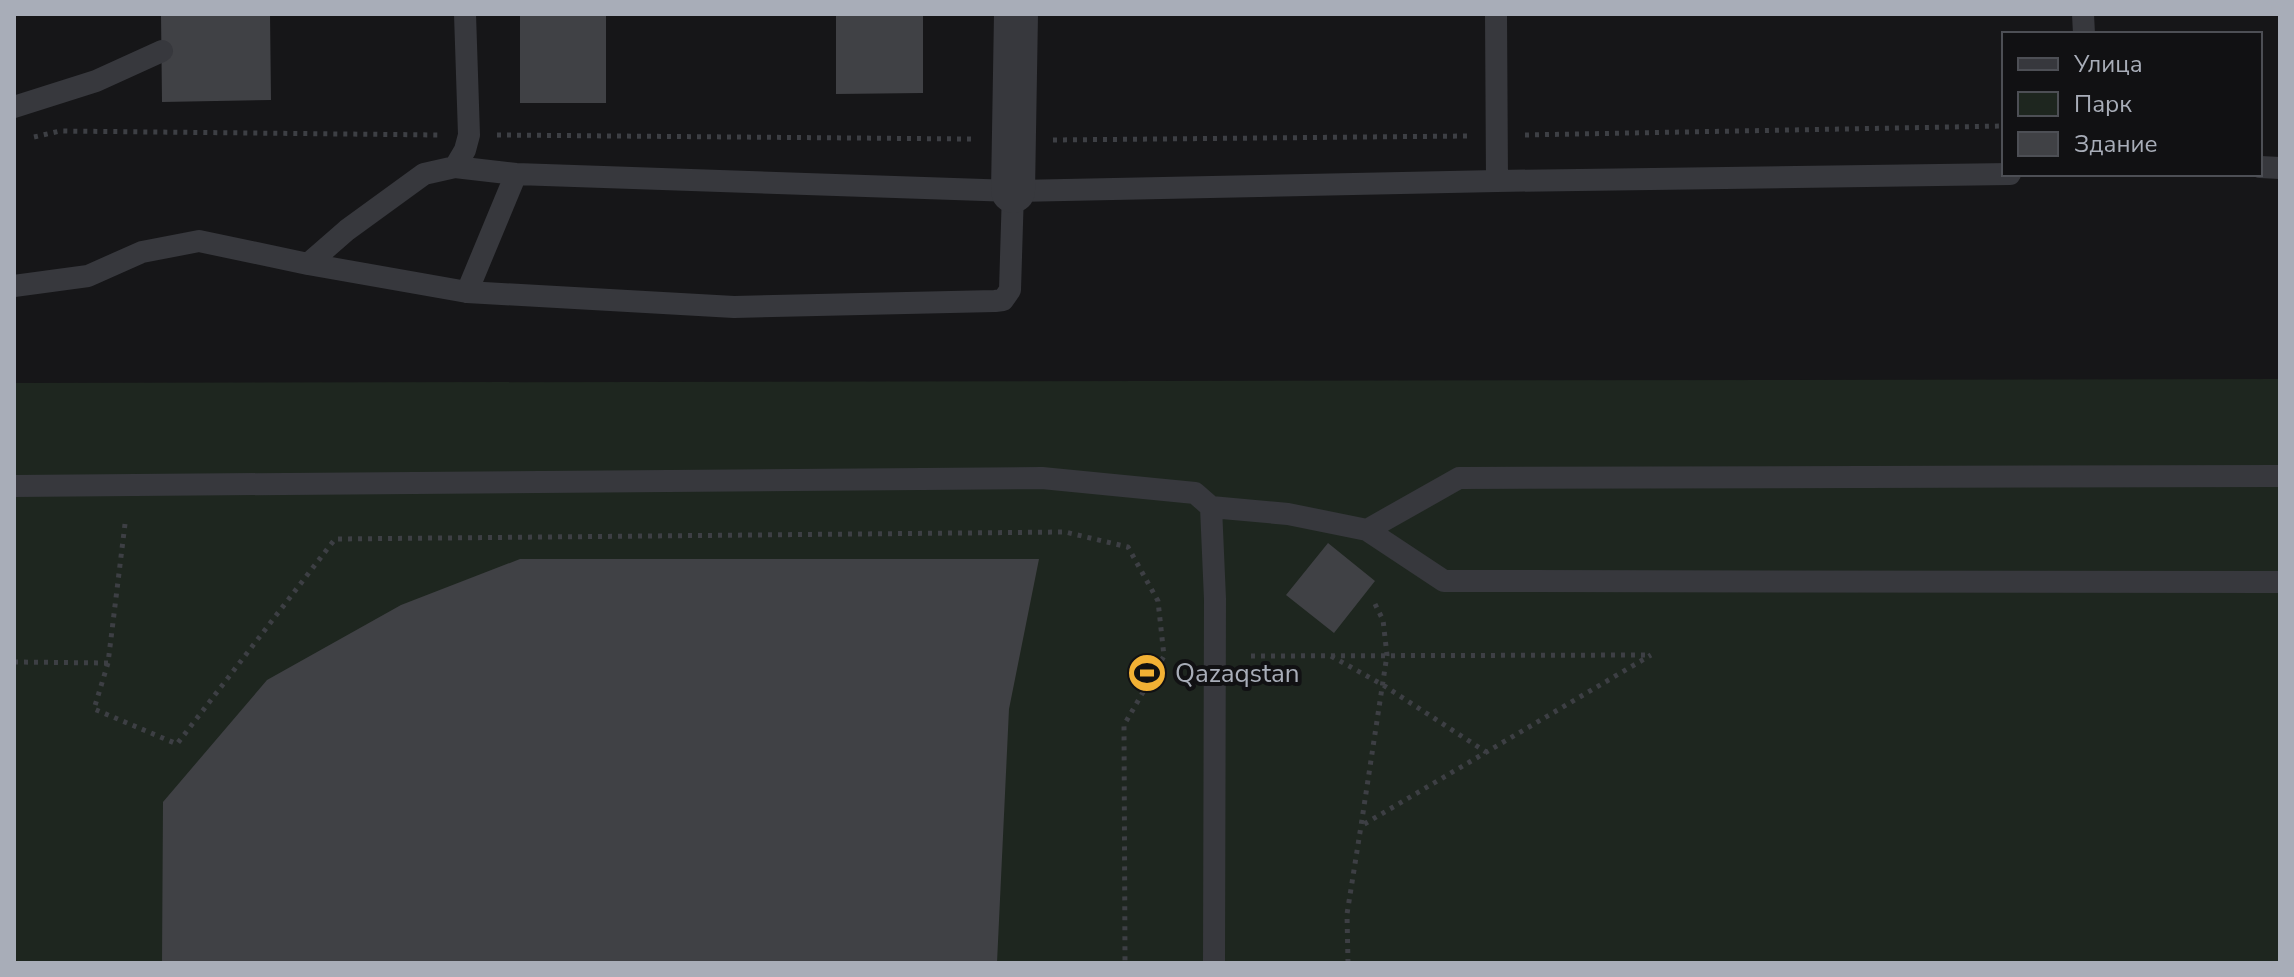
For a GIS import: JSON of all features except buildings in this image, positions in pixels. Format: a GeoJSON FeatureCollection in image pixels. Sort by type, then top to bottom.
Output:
{"type":"FeatureCollection","features":[{"type":"Feature","properties":{"kind":"street"},"geometry":{"type":"LineString","coordinates":[[1013,191],[1016,14]]}},
{"type":"Feature","properties":{"kind":"lane"},"geometry":{"type":"LineString","coordinates":[[455,167],[469,135],[465,14]]}},
{"type":"Feature","properties":{"kind":"lane"},"geometry":{"type":"LineString","coordinates":[[1496,14],[1497,181]]}},
{"type":"Feature","properties":{"kind":"lane"},"geometry":{"type":"LineString","coordinates":[[14,107],[96,81],[162,51]]}},
{"type":"Feature","properties":{"kind":"lane"},"geometry":{"type":"LineString","coordinates":[[308,264],[347,230],[424,174],[455,167],[516,174],[1013,191],[2002,174]]}},
{"type":"Feature","properties":{"kind":"lane"},"geometry":{"type":"LineString","coordinates":[[467,292],[516,174]]}},
{"type":"Feature","properties":{"kind":"lane"},"geometry":{"type":"LineString","coordinates":[[14,286],[88,276],[142,252],[199,241],[467,292],[734,307],[1003,300],[1010,290],[1013,191]]}},
{"type":"Feature","properties":{"kind":"lane"},"geometry":{"type":"LineString","coordinates":[[1367,530],[1459,478],[2280,476]]}},
{"type":"Feature","properties":{"kind":"lane"},"geometry":{"type":"LineString","coordinates":[[14,486],[1042,478],[1195,493],[1211,507],[1288,514],[1367,530],[1444,581],[2280,582]]}},
{"type":"Feature","properties":{"kind":"lane"},"geometry":{"type":"LineString","coordinates":[[1211,507],[1215,599],[1214,963]]}},
{"type":"Feature","properties":{"kind":"path"},"geometry":{"type":"LineString","coordinates":[[125,524],[108,663],[94,709],[177,744],[335,539],[1065,532],[1128,547],[1158,601],[1164,656],[1124,725],[1125,963]]}},
{"type":"Feature","properties":{"kind":"path"},"geometry":{"type":"LineString","coordinates":[[1348,963],[1347,914],[1387,655],[1383,620],[1375,604]]}},
{"type":"Feature","properties":{"kind":"path"},"geometry":{"type":"LineString","coordinates":[[1329,655],[1383,685],[1486,752]]}},
{"type":"Feature","properties":{"kind":"path"},"geometry":{"type":"LineString","coordinates":[[1251,656],[1651,655],[1361,826]]}},
{"type":"Feature","properties":{"kind":"path"},"geometry":{"type":"LineString","coordinates":[[14,662],[108,663]]}},
{"type":"Feature","properties":{"kind":"green space","name":"Qazaqstan"},"geometry":{"type":"Polygon","coordinates":[[[2280,379],[2280,963],[14,963],[14,383],[2280,379]]]}},
{"type":"Feature","properties":{"kind":"place","name":"Qazaqstan"},"geometry":{"type":"Point","coordinates":[1147,673]}}]}
